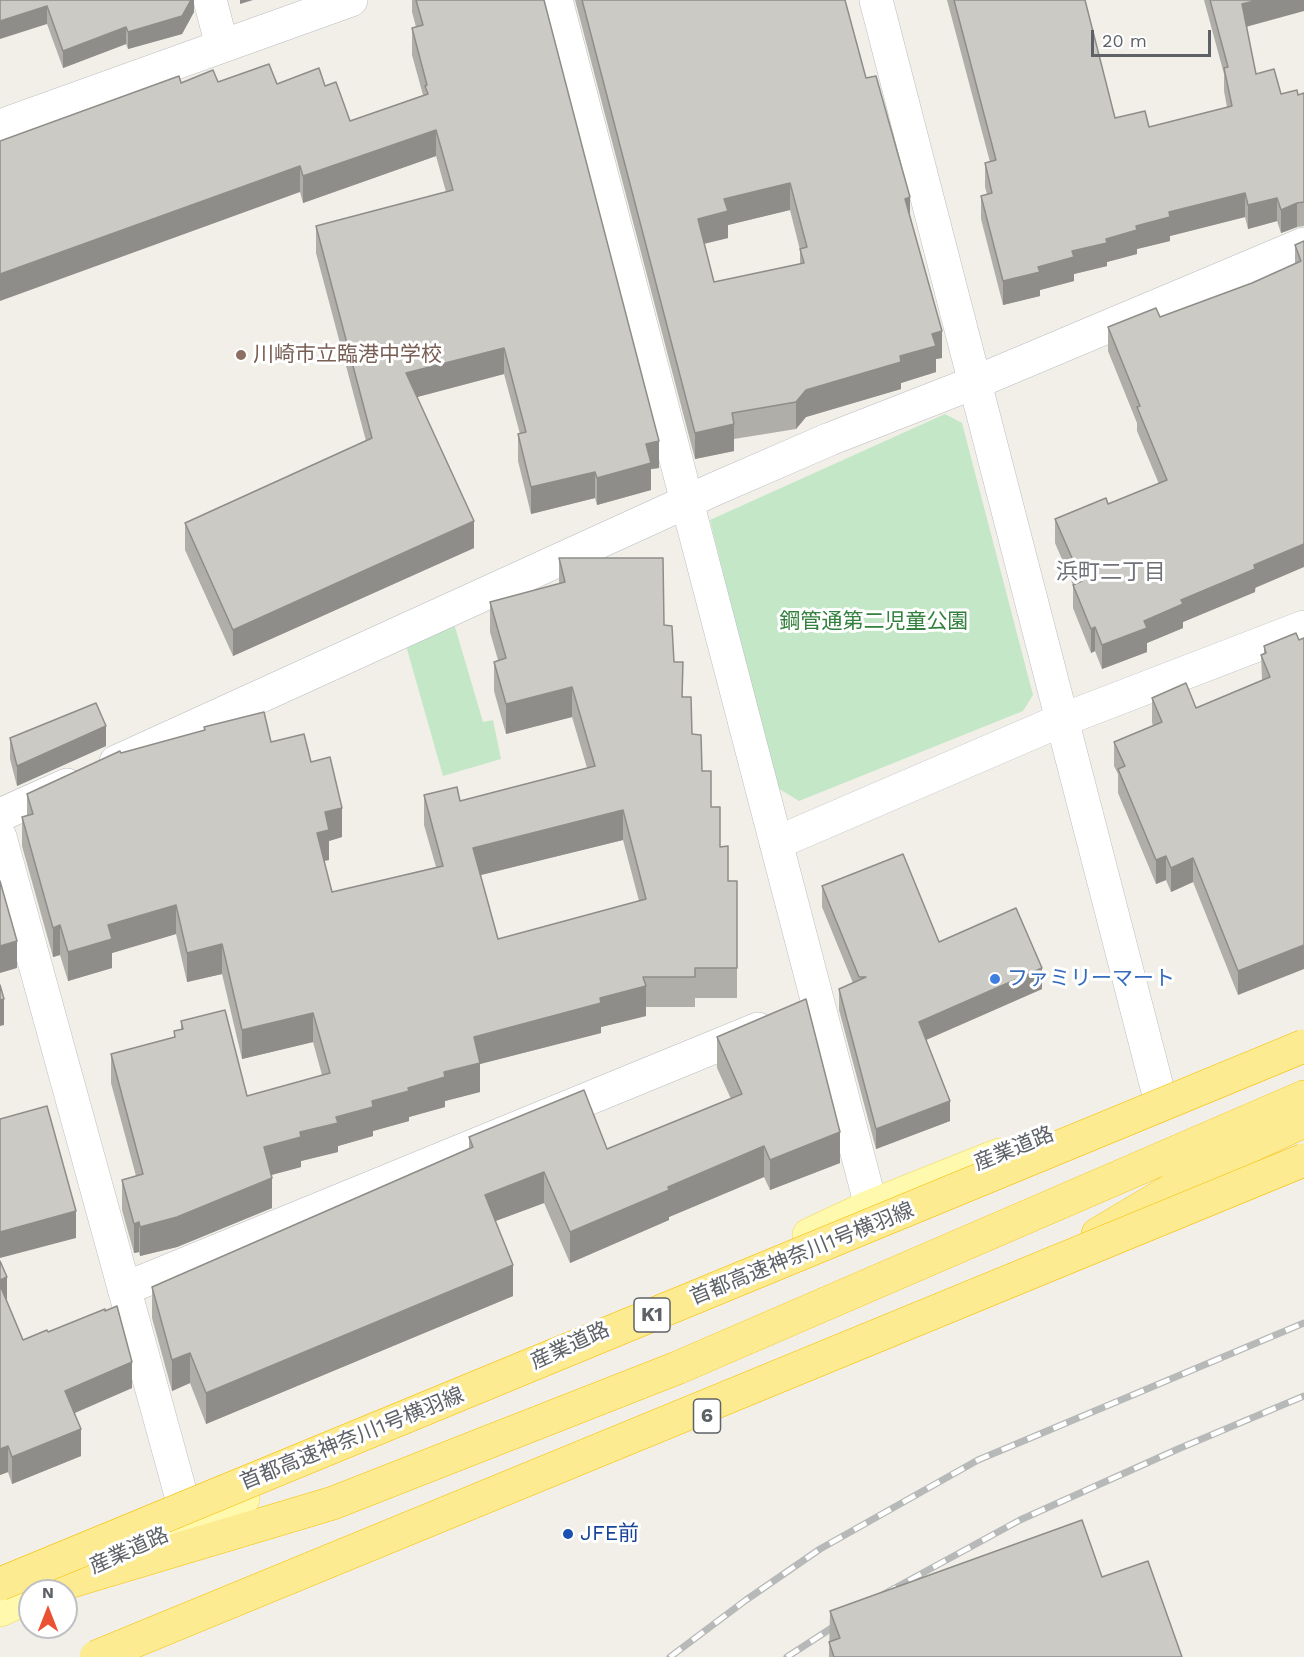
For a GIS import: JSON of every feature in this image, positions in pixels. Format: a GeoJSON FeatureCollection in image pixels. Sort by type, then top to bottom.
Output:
{"type":"FeatureCollection","features":[{"type":"Feature","properties":{"kind":"highway","name":"首都高速神奈川1号横羽線"},"geometry":{"type":"LineString","coordinates":[[0,1584],[1304,1047]]}},
{"type":"Feature","properties":{"kind":"highway"},"geometry":{"type":"LineString","coordinates":[[78,1580],[333,1503],[677,1368],[1304,1097]]}},
{"type":"Feature","properties":{"kind":"highway"},"geometry":{"type":"LineString","coordinates":[[967,1311],[1231,1155],[1304,1121]]}},
{"type":"Feature","properties":{"kind":"highway"},"geometry":{"type":"LineString","coordinates":[[96,1657],[1304,1160]]}},
{"type":"Feature","properties":{"kind":"main road","name":"産業道路"},"geometry":{"type":"LineString","coordinates":[[66,1579],[871,1206],[1158,1091],[1304,1029]]}},
{"type":"Feature","properties":{"kind":"main road","name":"6"},"geometry":{"type":"LineString","coordinates":[[108,1657],[1304,1174]]}},
{"type":"Feature","properties":{"kind":"main road","name":"産業道路"},"geometry":{"type":"LineString","coordinates":[[0,1611],[18,1602]]}},
{"type":"Feature","properties":{"kind":"street"},"geometry":{"type":"LineString","coordinates":[[210,0],[222,46]]}},
{"type":"Feature","properties":{"kind":"street"},"geometry":{"type":"LineString","coordinates":[[0,126],[351,0]]}},
{"type":"Feature","properties":{"kind":"street"},"geometry":{"type":"LineString","coordinates":[[556,0],[776,843],[799,1011],[871,1206]]}},
{"type":"Feature","properties":{"kind":"street"},"geometry":{"type":"LineString","coordinates":[[876,0],[1158,1091]]}},
{"type":"Feature","properties":{"kind":"street"},"geometry":{"type":"LineString","coordinates":[[0,815],[830,439],[976,382],[1304,244]]}},
{"type":"Feature","properties":{"kind":"street"},"geometry":{"type":"LineString","coordinates":[[776,843],[1062,720],[1304,627]]}},
{"type":"Feature","properties":{"kind":"street"},"geometry":{"type":"LineString","coordinates":[[0,837],[189,1524]]}},
{"type":"Feature","properties":{"kind":"street"},"geometry":{"type":"LineString","coordinates":[[124,1289],[799,1011]]}},
{"type":"Feature","properties":{"kind":"green space","name":"鋼管通第二児童公園"},"geometry":{"type":"Polygon","coordinates":[[[945,414],[962,423],[1033,695],[1023,711],[799,801],[776,787],[710,520],[945,414]]]}},
{"type":"Feature","properties":{"kind":"green space"},"geometry":{"type":"Polygon","coordinates":[[[453,620],[483,722],[493,720],[501,759],[443,776],[405,642],[453,620]]]}},
{"type":"Feature","properties":{"kind":"building"},"geometry":{"type":"Polygon","coordinates":[[[0,0],[191,0],[182,16],[128,32],[126,27],[63,51],[47,6],[0,21],[0,0]]]}},
{"type":"Feature","properties":{"kind":"building"},"geometry":{"type":"Polygon","coordinates":[[[416,0],[544,0],[659,441],[646,444],[651,463],[597,478],[595,472],[531,487],[518,434],[526,432],[504,348],[406,373],[474,521],[233,630],[185,523],[372,438],[316,226],[453,190],[436,130],[303,176],[300,166],[0,274],[0,141],[179,76],[181,83],[213,70],[218,82],[269,64],[277,84],[319,68],[325,86],[336,82],[350,121],[428,94],[412,28],[423,25],[416,0]]]}},
{"type":"Feature","properties":{"kind":"building"},"geometry":{"type":"Polygon","coordinates":[[[582,0],[845,0],[866,78],[876,76],[910,197],[905,199],[942,331],[932,334],[936,346],[900,356],[901,362],[806,390],[796,402],[732,413],[734,424],[695,433],[582,0]],[[790,183],[724,199],[728,211],[698,219],[714,282],[804,263],[800,249],[807,247],[790,183]]]}},
{"type":"Feature","properties":{"kind":"building"},"geometry":{"type":"Polygon","coordinates":[[[954,0],[1085,0],[1115,118],[1145,111],[1149,127],[1232,106],[1224,68],[1228,67],[1210,0],[1258,0],[1242,4],[1256,74],[1274,69],[1281,94],[1297,90],[1298,95],[1304,93],[1304,202],[1281,210],[1277,198],[1248,205],[1245,193],[1169,212],[1170,217],[1136,226],[1137,230],[1106,239],[1107,243],[1072,251],[1074,257],[1038,267],[1040,272],[1003,281],[981,196],[992,193],[985,163],[996,160],[954,0]]]}},
{"type":"Feature","properties":{"kind":"building"},"geometry":{"type":"Polygon","coordinates":[[[1304,241],[1304,544],[1254,565],[1255,569],[1181,600],[1183,604],[1144,621],[1147,628],[1102,645],[1095,627],[1091,629],[1073,585],[1082,581],[1055,519],[1106,498],[1108,504],[1167,480],[1108,327],[1156,308],[1160,317],[1252,283],[1301,261],[1295,245],[1304,241]]]}},
{"type":"Feature","properties":{"kind":"building"},"geometry":{"type":"Polygon","coordinates":[[[559,558],[663,558],[664,625],[672,626],[674,662],[683,662],[682,697],[691,697],[692,734],[701,735],[702,771],[711,771],[711,807],[720,807],[720,847],[728,846],[728,881],[737,881],[737,968],[695,968],[695,977],[643,977],[646,986],[600,998],[601,1003],[474,1037],[480,1063],[444,1072],[445,1077],[408,1088],[409,1091],[372,1101],[373,1107],[336,1117],[338,1123],[300,1132],[301,1137],[264,1147],[272,1178],[177,1217],[140,1227],[139,1222],[134,1224],[122,1180],[143,1174],[111,1054],[175,1037],[174,1031],[183,1029],[181,1021],[225,1010],[247,1096],[330,1073],[313,1013],[242,1030],[222,944],[187,953],[176,905],[108,925],[112,939],[68,952],[60,925],[53,928],[22,817],[33,814],[27,794],[120,751],[121,753],[205,730],[204,727],[264,712],[271,742],[304,734],[311,762],[330,757],[342,808],[325,812],[329,830],[317,833],[332,892],[443,866],[424,795],[457,787],[460,801],[595,766],[572,687],[506,704],[494,662],[506,658],[490,602],[565,582],[559,558]],[[623,810],[473,848],[498,939],[646,899],[623,810]]]}},
{"type":"Feature","properties":{"kind":"building"},"geometry":{"type":"Polygon","coordinates":[[[1296,633],[1299,640],[1304,638],[1304,945],[1238,971],[1193,858],[1171,868],[1166,856],[1156,860],[1118,769],[1125,766],[1114,742],[1162,722],[1152,698],[1186,683],[1196,708],[1270,677],[1261,655],[1266,653],[1264,646],[1296,633]]]}},
{"type":"Feature","properties":{"kind":"building"},"geometry":{"type":"Polygon","coordinates":[[[96,703],[106,726],[17,766],[10,738],[96,703]]]}},
{"type":"Feature","properties":{"kind":"building"},"geometry":{"type":"Polygon","coordinates":[[[903,854],[939,942],[1016,908],[1042,968],[919,1022],[950,1101],[876,1129],[839,989],[866,977],[859,977],[822,886],[903,854]]]}},
{"type":"Feature","properties":{"kind":"building"},"geometry":{"type":"Polygon","coordinates":[[[0,881],[17,941],[0,946],[0,881]]]}},
{"type":"Feature","properties":{"kind":"building"},"geometry":{"type":"Polygon","coordinates":[[[0,985],[4,999],[0,1000],[0,985]]]}},
{"type":"Feature","properties":{"kind":"building"},"geometry":{"type":"Polygon","coordinates":[[[806,999],[840,1132],[770,1160],[764,1146],[570,1232],[544,1172],[485,1195],[513,1265],[206,1393],[190,1353],[172,1360],[152,1287],[473,1147],[469,1137],[584,1090],[607,1149],[742,1094],[717,1037],[806,999]]]}},
{"type":"Feature","properties":{"kind":"building"},"geometry":{"type":"Polygon","coordinates":[[[47,1106],[76,1211],[0,1232],[0,1119],[47,1106]]]}},
{"type":"Feature","properties":{"kind":"building"},"geometry":{"type":"Polygon","coordinates":[[[0,1261],[7,1277],[0,1280],[0,1261]]]}},
{"type":"Feature","properties":{"kind":"building"},"geometry":{"type":"Polygon","coordinates":[[[0,1285],[23,1340],[117,1306],[132,1362],[65,1391],[81,1429],[12,1457],[8,1446],[0,1449],[0,1285]]]}},
{"type":"Feature","properties":{"kind":"building"},"geometry":{"type":"Polygon","coordinates":[[[1082,1520],[1102,1577],[1148,1561],[1182,1657],[834,1657],[829,1642],[840,1638],[830,1611],[1082,1520]]]}},
{"type":"Feature","properties":{"kind":"railway"},"geometry":{"type":"LineString","coordinates":[[670,1657],[746,1600],[820,1549],[978,1460],[1304,1323]]}},
{"type":"Feature","properties":{"kind":"railway"},"geometry":{"type":"LineString","coordinates":[[884,1594],[1020,1520],[1178,1449],[1304,1396]]}},
{"type":"Feature","properties":{"kind":"railway"},"geometry":{"type":"LineString","coordinates":[[787,1657],[844,1620]]}},
{"type":"Feature","properties":{"kind":"place","name":"川崎市立臨港中学校"},"geometry":{"type":"Point","coordinates":[241,355]}},
{"type":"Feature","properties":{"kind":"place","name":"ファミリーマート"},"geometry":{"type":"Point","coordinates":[995,979]}},
{"type":"Feature","properties":{"kind":"place","name":"JFE前"},"geometry":{"type":"Point","coordinates":[568,1534]}},
{"type":"Feature","properties":{"kind":"district","name":"浜町二丁目"},"geometry":{"type":"Point","coordinates":[1111,573]}}]}
